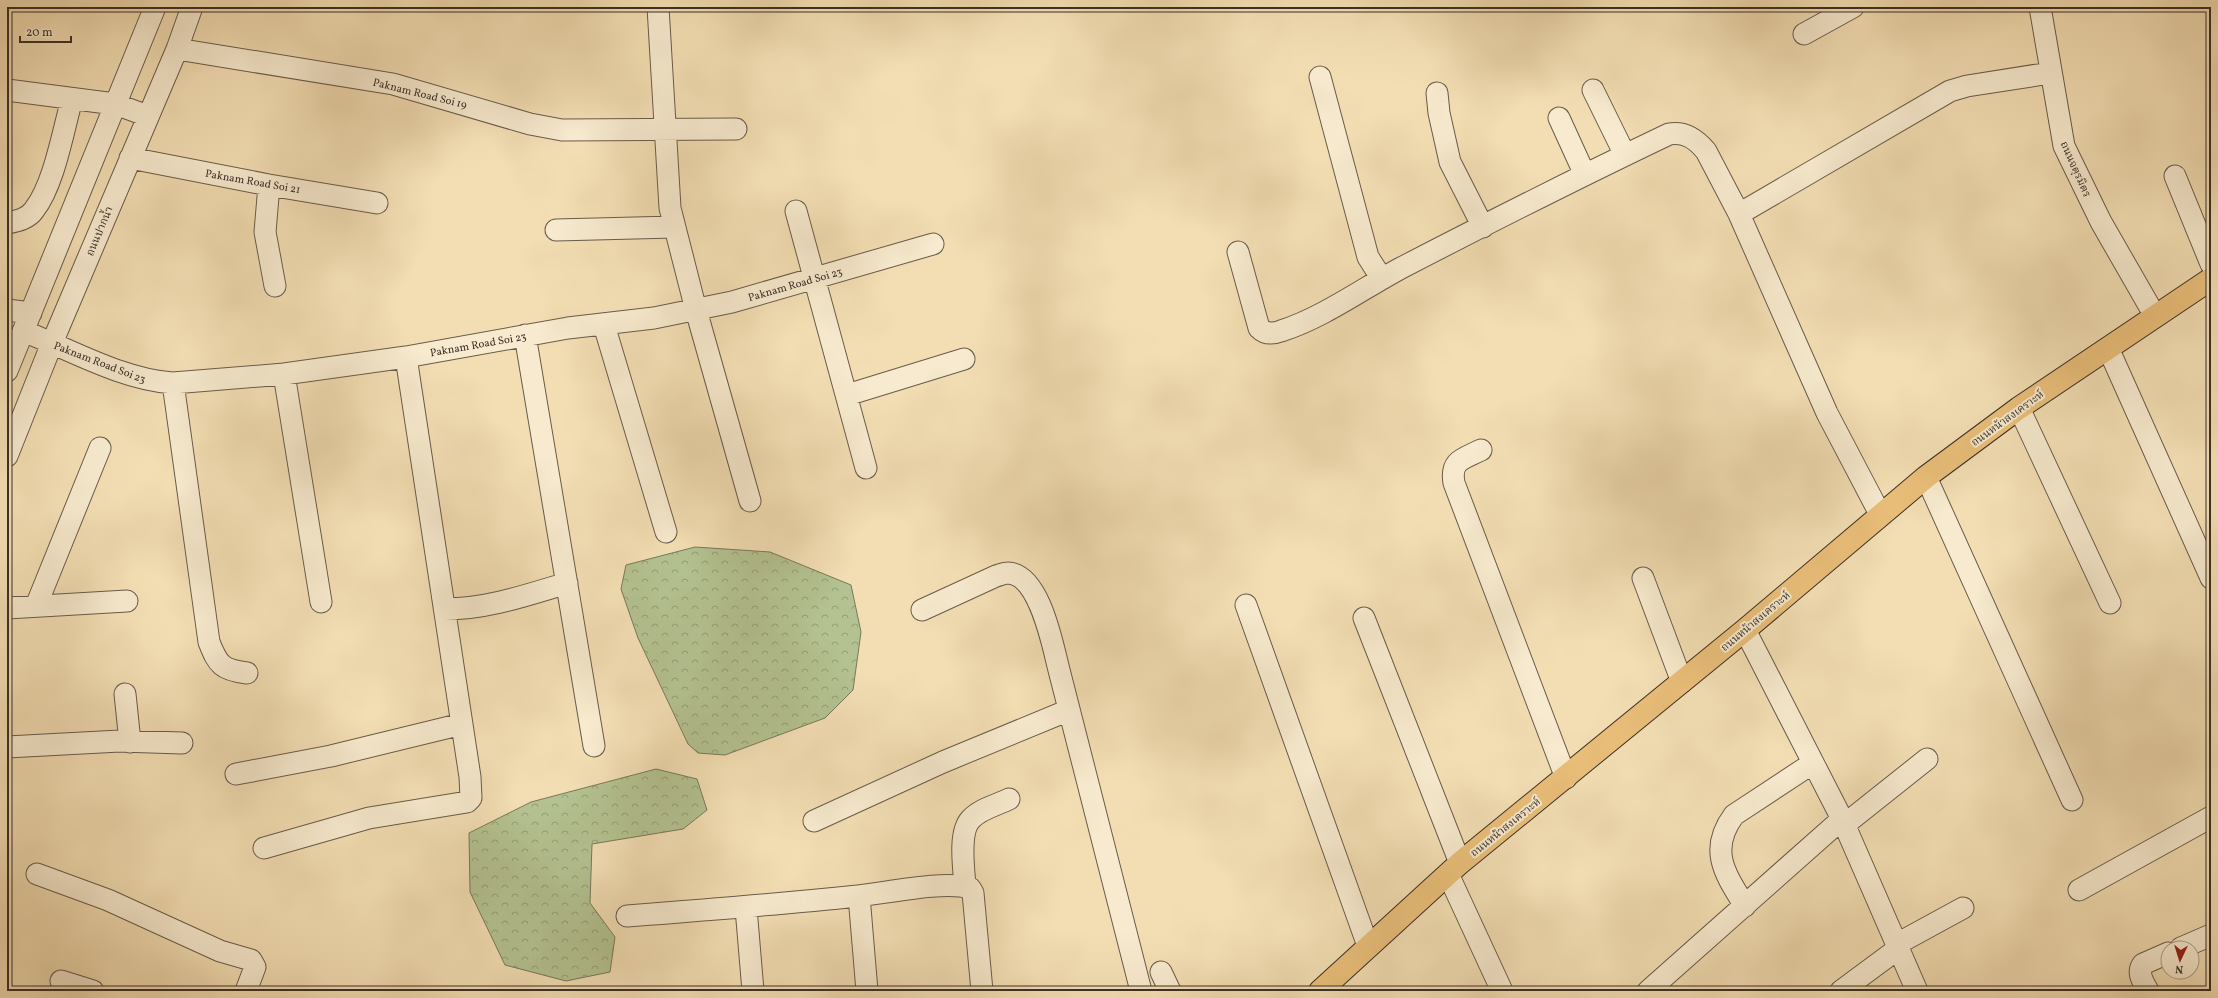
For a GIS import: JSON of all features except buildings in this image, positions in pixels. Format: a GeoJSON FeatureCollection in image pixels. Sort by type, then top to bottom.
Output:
{"type":"FeatureCollection","features":[{"type":"Feature","properties":{"kind":"main road","name":"ถนนหน้าสงเคราะห์"},"geometry":{"type":"LineString","coordinates":[[1326,988],[1368,946],[1454,869],[1745,630],[1880,514],[1926,477],[2019,408],[2211,279]]}},
{"type":"Feature","properties":{"kind":"street"},"geometry":{"type":"LineString","coordinates":[[7,371],[155,7]]}},
{"type":"Feature","properties":{"kind":"street","name":"ถนนปากน้ำ"},"geometry":{"type":"LineString","coordinates":[[7,456],[52,343],[177,49],[192,7]]}},
{"type":"Feature","properties":{"kind":"street"},"geometry":{"type":"LineString","coordinates":[[658,7],[668,192],[674,227],[750,501]]}},
{"type":"Feature","properties":{"kind":"street"},"geometry":{"type":"LineString","coordinates":[[1804,34],[1853,7]]}},
{"type":"Feature","properties":{"kind":"street","name":"ถนนจตุรมิตร"},"geometry":{"type":"LineString","coordinates":[[2040,7],[2050,73],[2064,146],[2101,222],[2155,316]]}},
{"type":"Feature","properties":{"kind":"street","name":"Paknam Road Soi 19"},"geometry":{"type":"LineString","coordinates":[[177,49],[393,84],[530,124],[562,130],[736,129]]}},
{"type":"Feature","properties":{"kind":"street"},"geometry":{"type":"LineString","coordinates":[[1738,214],[1950,91],[1967,86],[2050,73]]}},
{"type":"Feature","properties":{"kind":"street"},"geometry":{"type":"LineString","coordinates":[[1320,77],[1368,257],[1382,279]]}},
{"type":"Feature","properties":{"kind":"street"},"geometry":{"type":"LineString","coordinates":[[7,90],[115,104],[148,116]]}},
{"type":"Feature","properties":{"kind":"street"},"geometry":{"type":"LineString","coordinates":[[1593,90],[1625,155]]}},
{"type":"Feature","properties":{"kind":"street"},"geometry":{"type":"LineString","coordinates":[[1437,93],[1439,113],[1450,162],[1483,227]]}},
{"type":"Feature","properties":{"kind":"street"},"geometry":{"type":"LineString","coordinates":[[7,223],[21,220],[34,211],[49,181],[72,99]]}},
{"type":"Feature","properties":{"kind":"street"},"geometry":{"type":"LineString","coordinates":[[1559,118],[1585,175]]}},
{"type":"Feature","properties":{"kind":"street"},"geometry":{"type":"LineString","coordinates":[[1238,252],[1259,328],[1267,333],[1280,332],[1304,322],[1382,279],[1625,155],[1669,134],[1676,133],[1688,135],[1700,144],[1706,151],[1738,214],[1827,413],[1880,514]]}},
{"type":"Feature","properties":{"kind":"street","name":"Paknam Road Soi 21"},"geometry":{"type":"LineString","coordinates":[[130,158],[269,185],[377,203]]}},
{"type":"Feature","properties":{"kind":"street"},"geometry":{"type":"LineString","coordinates":[[2175,176],[2211,264]]}},
{"type":"Feature","properties":{"kind":"street"},"geometry":{"type":"LineString","coordinates":[[269,185],[266,232],[275,286]]}},
{"type":"Feature","properties":{"kind":"street"},"geometry":{"type":"LineString","coordinates":[[796,211],[866,468]]}},
{"type":"Feature","properties":{"kind":"street"},"geometry":{"type":"LineString","coordinates":[[556,230],[674,227]]}},
{"type":"Feature","properties":{"kind":"street","name":"Paknam Road Soi 23"},"geometry":{"type":"LineString","coordinates":[[7,310],[27,322],[52,343],[145,380],[173,384],[284,374],[406,357],[525,335],[604,325],[696,310],[732,302],[933,244]]}},
{"type":"Feature","properties":{"kind":"street"},"geometry":{"type":"LineString","coordinates":[[604,325],[666,532]]}},
{"type":"Feature","properties":{"kind":"street"},"geometry":{"type":"LineString","coordinates":[[525,335],[594,746]]}},
{"type":"Feature","properties":{"kind":"street"},"geometry":{"type":"LineString","coordinates":[[2108,348],[2211,578]]}},
{"type":"Feature","properties":{"kind":"street"},"geometry":{"type":"LineString","coordinates":[[264,848],[369,818],[467,802],[471,798],[472,792],[462,724],[406,357]]}},
{"type":"Feature","properties":{"kind":"street"},"geometry":{"type":"LineString","coordinates":[[847,395],[964,359]]}},
{"type":"Feature","properties":{"kind":"street"},"geometry":{"type":"LineString","coordinates":[[284,374],[321,602]]}},
{"type":"Feature","properties":{"kind":"street"},"geometry":{"type":"LineString","coordinates":[[173,384],[209,642],[217,661],[226,670],[247,673]]}},
{"type":"Feature","properties":{"kind":"street"},"geometry":{"type":"LineString","coordinates":[[2019,408],[2110,603]]}},
{"type":"Feature","properties":{"kind":"street"},"geometry":{"type":"LineString","coordinates":[[36,606],[100,448]]}},
{"type":"Feature","properties":{"kind":"street"},"geometry":{"type":"LineString","coordinates":[[1481,450],[1455,464],[1452,472],[1454,483],[1566,778]]}},
{"type":"Feature","properties":{"kind":"street"},"geometry":{"type":"LineString","coordinates":[[1926,477],[2072,800]]}},
{"type":"Feature","properties":{"kind":"street"},"geometry":{"type":"LineString","coordinates":[[922,610],[996,576],[1008,573],[1023,580],[1035,594],[1040,605],[1069,710],[1141,991]]}},
{"type":"Feature","properties":{"kind":"street"},"geometry":{"type":"LineString","coordinates":[[1643,578],[1682,682]]}},
{"type":"Feature","properties":{"kind":"street"},"geometry":{"type":"LineString","coordinates":[[444,609],[475,607],[499,603],[567,583]]}},
{"type":"Feature","properties":{"kind":"street"},"geometry":{"type":"LineString","coordinates":[[7,608],[127,601]]}},
{"type":"Feature","properties":{"kind":"street"},"geometry":{"type":"LineString","coordinates":[[1246,605],[1368,946]]}},
{"type":"Feature","properties":{"kind":"street"},"geometry":{"type":"LineString","coordinates":[[1364,618],[1454,869],[1502,991]]}},
{"type":"Feature","properties":{"kind":"street"},"geometry":{"type":"LineString","coordinates":[[1745,630],[1843,822],[1918,991]]}},
{"type":"Feature","properties":{"kind":"street"},"geometry":{"type":"LineString","coordinates":[[125,694],[130,742]]}},
{"type":"Feature","properties":{"kind":"street"},"geometry":{"type":"LineString","coordinates":[[814,821],[943,762],[1069,710]]}},
{"type":"Feature","properties":{"kind":"street"},"geometry":{"type":"LineString","coordinates":[[236,774],[331,756],[462,724]]}},
{"type":"Feature","properties":{"kind":"street"},"geometry":{"type":"LineString","coordinates":[[7,747],[130,742],[182,743]]}},
{"type":"Feature","properties":{"kind":"street"},"geometry":{"type":"LineString","coordinates":[[1648,991],[1843,822],[1927,759]]}},
{"type":"Feature","properties":{"kind":"street"},"geometry":{"type":"LineString","coordinates":[[1745,906],[1727,878],[1720,855],[1720,840],[1724,828],[1734,815],[1812,763]]}},
{"type":"Feature","properties":{"kind":"street"},"geometry":{"type":"LineString","coordinates":[[965,886],[963,840],[969,820],[1009,799]]}},
{"type":"Feature","properties":{"kind":"street"},"geometry":{"type":"LineString","coordinates":[[2079,890],[2211,817]]}},
{"type":"Feature","properties":{"kind":"street"},"geometry":{"type":"LineString","coordinates":[[37,874],[68,887],[108,900],[220,951],[251,960],[255,967],[246,991]]}},
{"type":"Feature","properties":{"kind":"street"},"geometry":{"type":"LineString","coordinates":[[627,916],[746,908],[933,887],[965,886],[970,888],[973,893],[982,991]]}},
{"type":"Feature","properties":{"kind":"street"},"geometry":{"type":"LineString","coordinates":[[859,896],[866,991]]}},
{"type":"Feature","properties":{"kind":"street"},"geometry":{"type":"LineString","coordinates":[[746,908],[754,991]]}},
{"type":"Feature","properties":{"kind":"street"},"geometry":{"type":"LineString","coordinates":[[1842,991],[1898,946],[1963,908]]}},
{"type":"Feature","properties":{"kind":"street"},"geometry":{"type":"LineString","coordinates":[[2199,940],[2211,935]]}},
{"type":"Feature","properties":{"kind":"street"},"geometry":{"type":"LineString","coordinates":[[2148,991],[2140,974],[2140,968],[2143,964],[2160,957]]}},
{"type":"Feature","properties":{"kind":"street"},"geometry":{"type":"LineString","coordinates":[[1161,972],[1170,991]]}},
{"type":"Feature","properties":{"kind":"street"},"geometry":{"type":"LineString","coordinates":[[61,980],[93,991]]}},
{"type":"Feature","properties":{"kind":"green space"},"geometry":{"type":"Polygon","coordinates":[[[695,547],[770,552],[851,585],[861,632],[853,690],[825,718],[725,755],[698,753],[688,744],[638,638],[621,589],[626,565],[695,547]]]}},
{"type":"Feature","properties":{"kind":"green space"},"geometry":{"type":"Polygon","coordinates":[[[656,769],[697,779],[707,810],[683,829],[592,844],[590,903],[615,937],[610,972],[566,981],[505,965],[470,892],[469,833],[531,802],[656,769]]]}}]}
